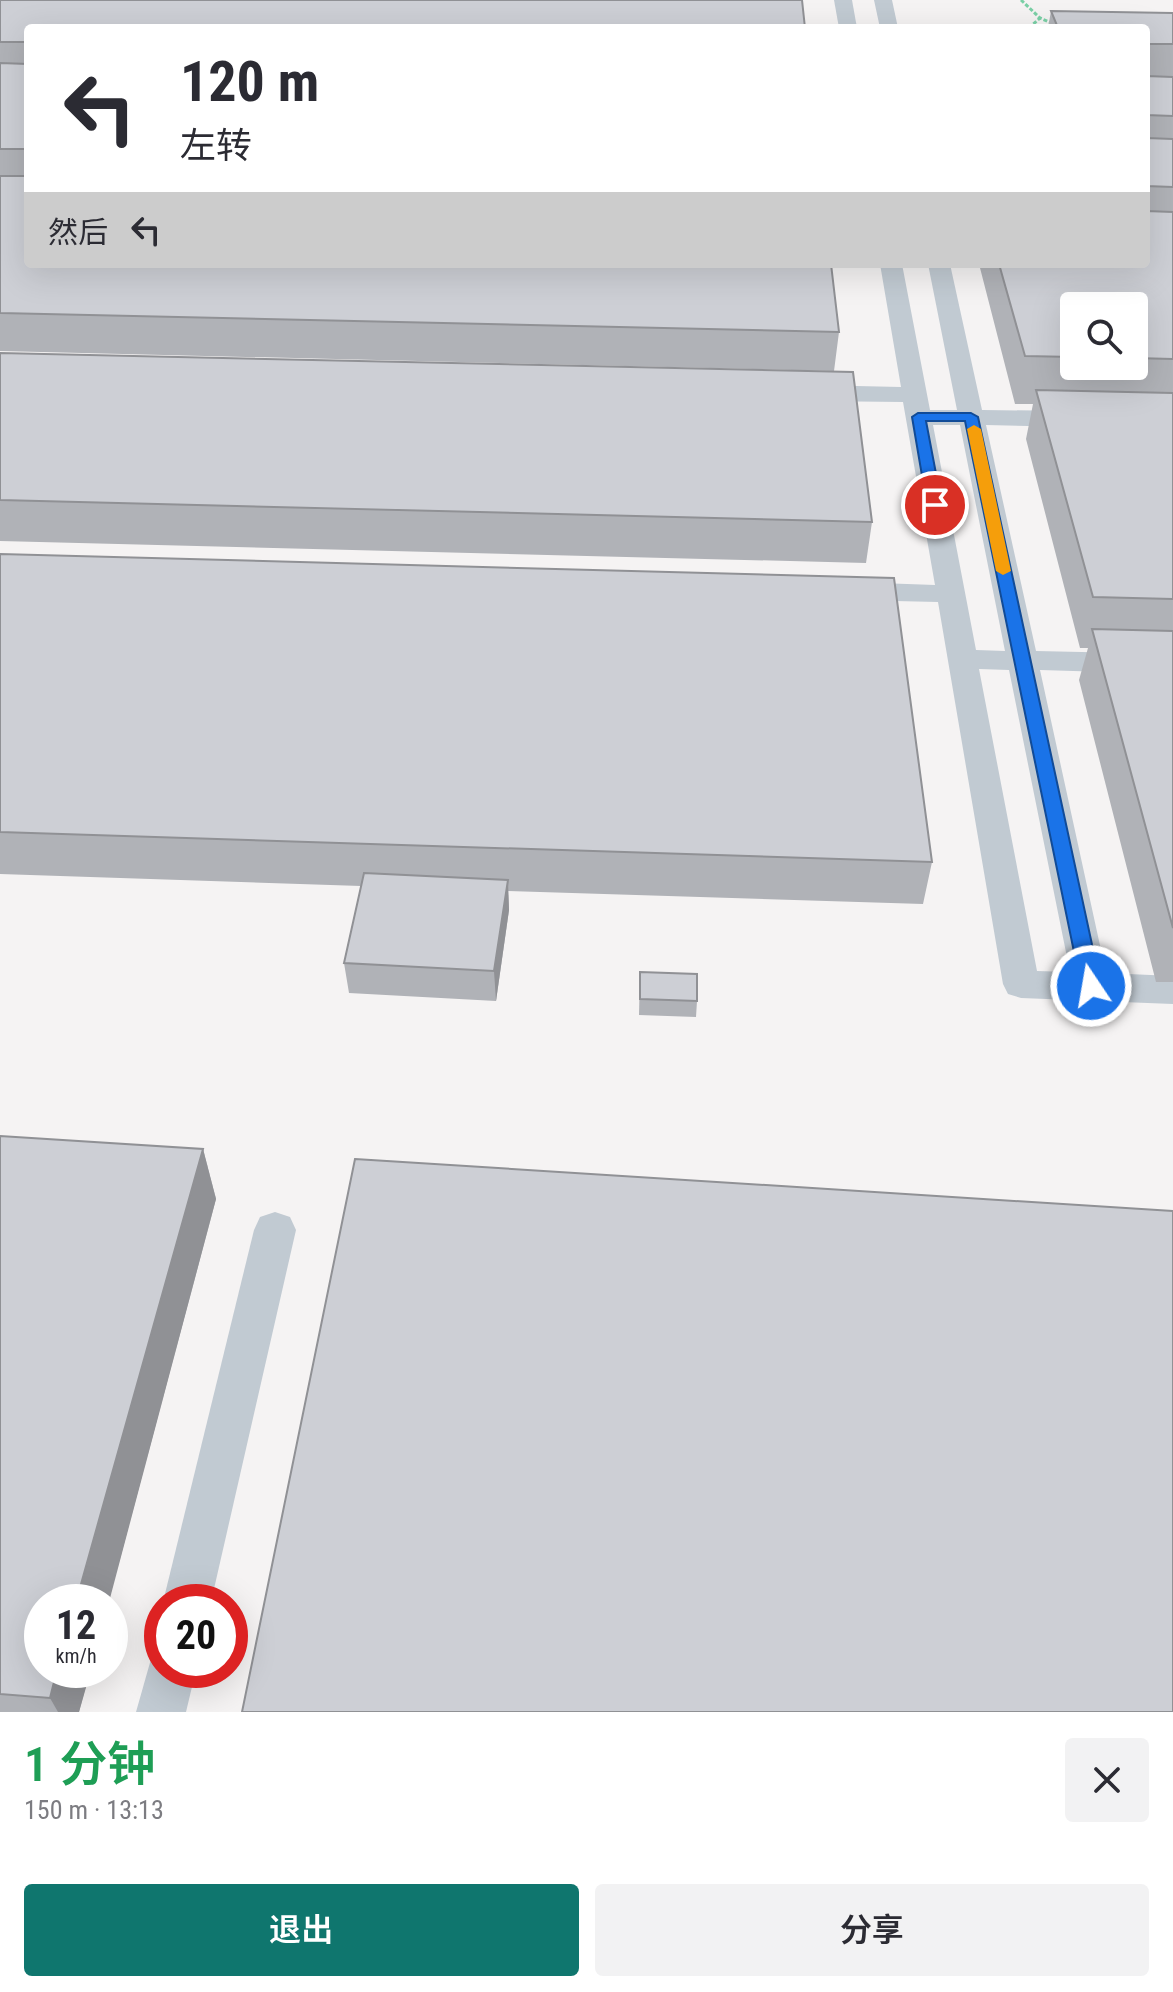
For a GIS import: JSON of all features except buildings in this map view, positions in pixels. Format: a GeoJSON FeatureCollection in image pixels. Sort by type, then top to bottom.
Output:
{"type":"FeatureCollection","features":[{"type":"Feature","properties":{"kind":"lane"},"geometry":{"type":"LineString","coordinates":[[843,0],[847,24]]}},
{"type":"Feature","properties":{"kind":"lane"},"geometry":{"type":"LineString","coordinates":[[883,0],[888,24]]}},
{"type":"Feature","properties":{"kind":"lane"},"geometry":{"type":"LineString","coordinates":[[892,268],[1021,984],[1173,990]]}},
{"type":"Feature","properties":{"kind":"lane"},"geometry":{"type":"LineString","coordinates":[[940,268],[1091,986]]}},
{"type":"Feature","properties":{"kind":"lane"},"geometry":{"type":"LineString","coordinates":[[788,393],[916,406],[971,417],[1095,420]]}},
{"type":"Feature","properties":{"kind":"lane"},"geometry":{"type":"LineString","coordinates":[[824,591],[951,594]]}},
{"type":"Feature","properties":{"kind":"lane"},"geometry":{"type":"LineString","coordinates":[[963,659],[1173,664]]}},
{"type":"Feature","properties":{"kind":"lane"},"geometry":{"type":"LineString","coordinates":[[191,1584],[275,1230]]}},
{"type":"Feature","properties":{"kind":"lane"},"geometry":{"type":"LineString","coordinates":[[161,1712],[167,1688]]}},
{"type":"Feature","properties":{"kind":"path"},"geometry":{"type":"LineString","coordinates":[[1021,0],[1040,18],[1054,24]]}},
{"type":"Feature","properties":{"kind":"path"},"geometry":{"type":"LineString","coordinates":[[1033,24],[1040,18]]}},
{"type":"Feature","properties":{"kind":"slow traffic"},"geometry":{"type":"LineString","coordinates":[[974,429],[1003,571]]}},
{"type":"Feature","properties":{"kind":"route"},"geometry":{"type":"LineString","coordinates":[[935,505],[918,417],[971,417],[1091,986]]}}]}
